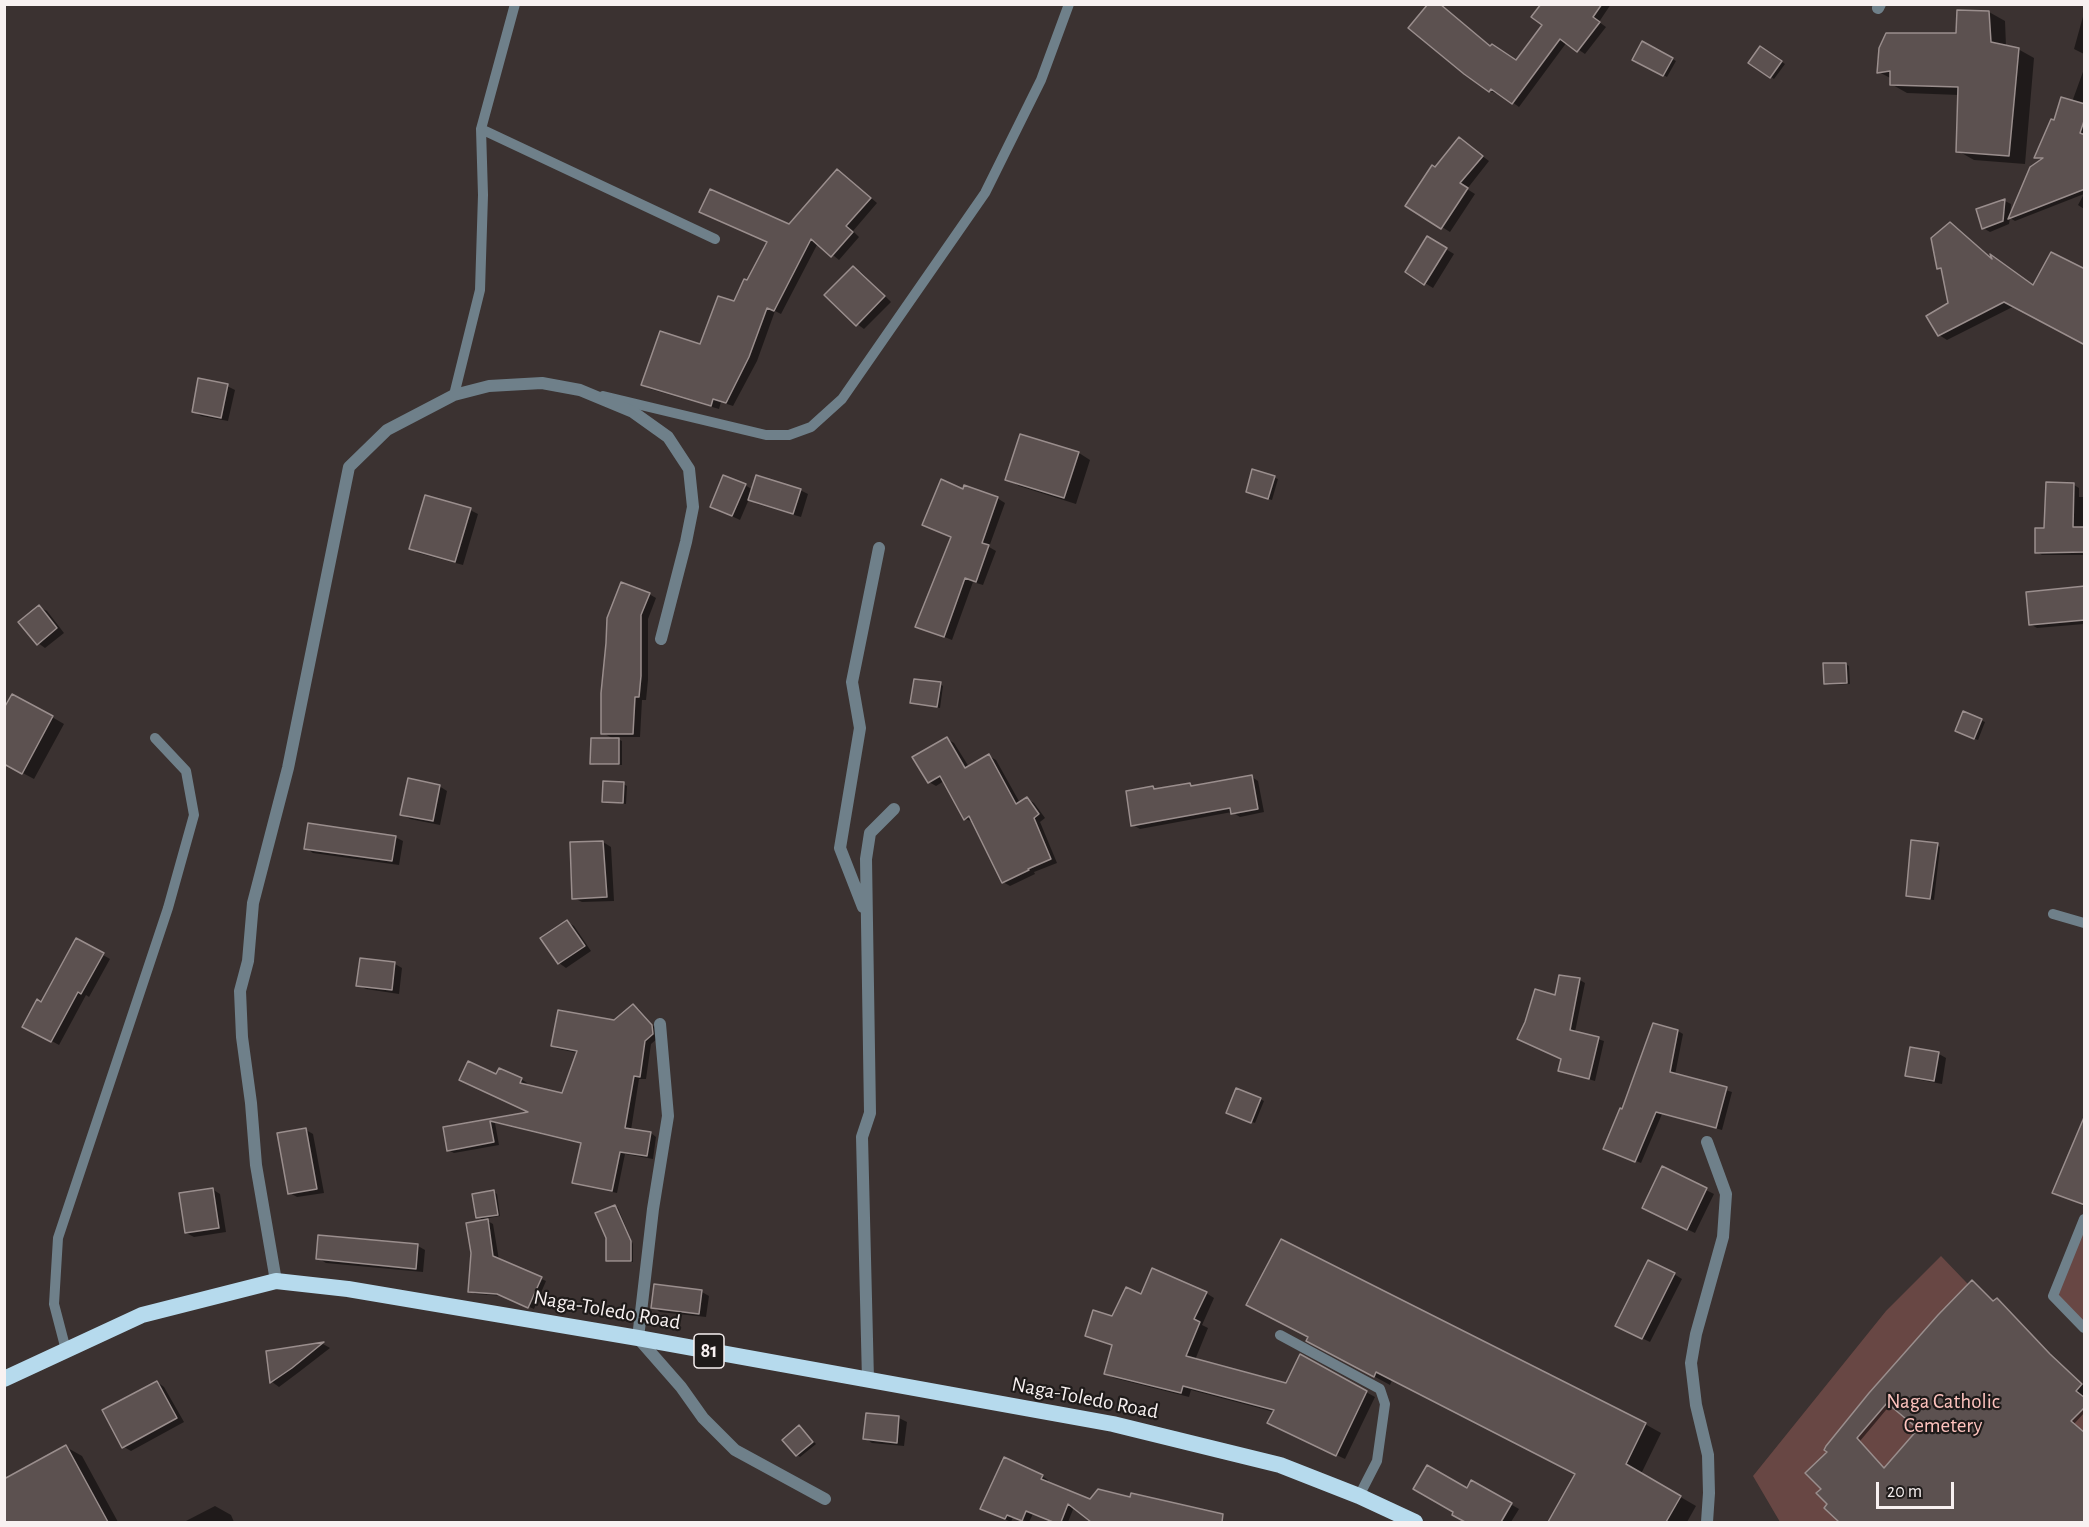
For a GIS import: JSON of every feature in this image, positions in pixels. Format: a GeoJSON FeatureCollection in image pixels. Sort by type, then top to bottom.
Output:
{"type":"FeatureCollection","features":[{"type":"Feature","properties":{"kind":"highway","name":"Naga-Toledo Road"},"geometry":{"type":"LineString","coordinates":[[4,1379],[142,1315],[276,1281],[348,1289],[638,1338],[1113,1424],[1280,1465],[1359,1496],[1415,1522]]}},
{"type":"Feature","properties":{"kind":"street"},"geometry":{"type":"LineString","coordinates":[[276,1281],[256,1165],[242,1037],[240,991],[248,961],[253,903],[288,768],[349,467],[387,430],[454,396],[489,386],[542,383],[579,390],[633,412],[668,437],[688,469],[693,507],[661,639]]}},
{"type":"Feature","properties":{"kind":"street"},"geometry":{"type":"LineString","coordinates":[[867,916],[840,848],[860,728],[852,682],[879,548]]}},
{"type":"Feature","properties":{"kind":"street"},"geometry":{"type":"LineString","coordinates":[[868,1380],[862,1137],[870,1113],[866,859],[870,833],[894,809]]}},
{"type":"Feature","properties":{"kind":"street"},"geometry":{"type":"LineString","coordinates":[[660,1024],[668,1116],[652,1209],[638,1338],[681,1387],[703,1418],[735,1450],[825,1499]]}},
{"type":"Feature","properties":{"kind":"street"},"geometry":{"type":"LineString","coordinates":[[1707,1142],[1726,1194],[1723,1237],[1696,1334],[1691,1363],[1698,1414],[1708,1455],[1707,1522]]}},
{"type":"Feature","properties":{"kind":"lane"},"geometry":{"type":"LineString","coordinates":[[454,396],[480,290],[483,195],[481,129],[515,4]]}},
{"type":"Feature","properties":{"kind":"lane"},"geometry":{"type":"LineString","coordinates":[[579,390],[766,435],[789,435],[811,427],[842,399],[985,193],[1041,80],[1069,4]]}},
{"type":"Feature","properties":{"kind":"lane"},"geometry":{"type":"LineString","coordinates":[[481,129],[715,239]]}},
{"type":"Feature","properties":{"kind":"lane"},"geometry":{"type":"LineString","coordinates":[[66,1350],[54,1304],[58,1238],[168,908],[194,815],[186,771],[155,738]]}},
{"type":"Feature","properties":{"kind":"lane"},"geometry":{"type":"LineString","coordinates":[[2053,914],[2085,923]]}},
{"type":"Feature","properties":{"kind":"lane"},"geometry":{"type":"LineString","coordinates":[[2085,1220],[2053,1296],[2085,1328]]}},
{"type":"Feature","properties":{"kind":"lane"},"geometry":{"type":"LineString","coordinates":[[1280,1335],[1380,1389],[1384,1404],[1377,1461],[1359,1496]]}},
{"type":"Feature","properties":{"kind":"green space"},"geometry":{"type":"Polygon","coordinates":[[[2084,1219],[2084,1328],[2053,1296],[2084,1219]]]}},
{"type":"Feature","properties":{"kind":"green space","name":"Naga Catholic Cemetery"},"geometry":{"type":"Polygon","coordinates":[[[1941,1256],[2084,1405],[2084,1522],[1780,1522],[1753,1476],[1886,1311],[1941,1256]]]}},
{"type":"Feature","properties":{"kind":"building"},"geometry":{"type":"Polygon","coordinates":[[[1428,4],[1440,4],[1490,46],[1492,44],[1516,60],[1542,25],[1531,17],[1541,4],[1602,4],[1593,17],[1600,22],[1577,52],[1560,39],[1512,104],[1491,89],[1489,92],[1464,74],[1408,28],[1428,4]]]}},
{"type":"Feature","properties":{"kind":"building"},"geometry":{"type":"Polygon","coordinates":[[[1957,10],[1989,11],[1991,42],[2019,48],[2009,156],[1956,152],[1958,87],[1890,85],[1890,71],[1877,73],[1879,48],[1886,33],[1956,33],[1957,10]]]}},
{"type":"Feature","properties":{"kind":"building"},"geometry":{"type":"Polygon","coordinates":[[[1642,41],[1673,58],[1663,76],[1632,60],[1642,41]]]}},
{"type":"Feature","properties":{"kind":"building"},"geometry":{"type":"Polygon","coordinates":[[[1760,46],[1782,61],[1770,78],[1748,63],[1760,46]]]}},
{"type":"Feature","properties":{"kind":"building"},"geometry":{"type":"Polygon","coordinates":[[[2061,97],[2085,104],[2085,118],[2080,133],[2085,135],[2085,189],[2008,219],[2030,167],[2043,158],[2034,158],[2051,119],[2054,120],[2061,97]]]}},
{"type":"Feature","properties":{"kind":"building"},"geometry":{"type":"Polygon","coordinates":[[[1459,137],[1483,156],[1460,183],[1468,188],[1441,229],[1405,206],[1432,165],[1435,167],[1459,137]]]}},
{"type":"Feature","properties":{"kind":"building"},"geometry":{"type":"Polygon","coordinates":[[[837,169],[871,198],[846,226],[853,232],[831,257],[811,239],[774,311],[767,308],[749,357],[726,403],[713,399],[711,406],[641,385],[660,331],[700,344],[718,296],[734,301],[744,279],[747,280],[767,242],[699,212],[710,189],[789,224],[837,169]]]}},
{"type":"Feature","properties":{"kind":"building"},"geometry":{"type":"Polygon","coordinates":[[[2005,199],[2003,221],[1982,229],[1976,209],[2005,199]]]}},
{"type":"Feature","properties":{"kind":"building"},"geometry":{"type":"Polygon","coordinates":[[[1950,222],[1992,259],[1990,254],[2033,285],[2051,252],[2085,269],[2085,345],[2004,302],[1938,336],[1926,316],[1948,303],[1941,268],[1937,269],[1931,238],[1950,222]]]}},
{"type":"Feature","properties":{"kind":"building"},"geometry":{"type":"Polygon","coordinates":[[[1427,236],[1447,248],[1424,285],[1405,272],[1427,236]]]}},
{"type":"Feature","properties":{"kind":"building"},"geometry":{"type":"Polygon","coordinates":[[[853,266],[885,296],[856,326],[824,295],[853,266]]]}},
{"type":"Feature","properties":{"kind":"building"},"geometry":{"type":"Polygon","coordinates":[[[198,378],[228,384],[221,418],[192,412],[198,378]]]}},
{"type":"Feature","properties":{"kind":"building"},"geometry":{"type":"Polygon","coordinates":[[[1020,434],[1079,452],[1064,498],[1005,480],[1020,434]]]}},
{"type":"Feature","properties":{"kind":"building"},"geometry":{"type":"Polygon","coordinates":[[[1252,469],[1275,476],[1268,499],[1246,492],[1252,469]]]}},
{"type":"Feature","properties":{"kind":"building"},"geometry":{"type":"Polygon","coordinates":[[[723,475],[746,484],[732,516],[710,507],[723,475]]]}},
{"type":"Feature","properties":{"kind":"building"},"geometry":{"type":"Polygon","coordinates":[[[756,475],[801,489],[793,514],[748,500],[756,475]]]}},
{"type":"Feature","properties":{"kind":"building"},"geometry":{"type":"Polygon","coordinates":[[[941,479],[963,489],[964,485],[998,497],[982,543],[989,545],[976,582],[965,578],[944,637],[915,627],[951,537],[922,525],[941,479]]]}},
{"type":"Feature","properties":{"kind":"building"},"geometry":{"type":"Polygon","coordinates":[[[2046,482],[2074,483],[2073,527],[2085,527],[2085,552],[2035,553],[2035,528],[2044,528],[2046,482]]]}},
{"type":"Feature","properties":{"kind":"building"},"geometry":{"type":"Polygon","coordinates":[[[425,495],[471,508],[455,562],[409,549],[425,495]]]}},
{"type":"Feature","properties":{"kind":"building"},"geometry":{"type":"Polygon","coordinates":[[[621,582],[650,593],[641,615],[639,697],[635,697],[633,734],[601,734],[601,693],[607,618],[621,582]]]}},
{"type":"Feature","properties":{"kind":"building"},"geometry":{"type":"Polygon","coordinates":[[[2085,586],[2085,620],[2029,625],[2026,592],[2085,586]]]}},
{"type":"Feature","properties":{"kind":"building"},"geometry":{"type":"Polygon","coordinates":[[[39,605],[57,628],[37,645],[18,622],[39,605]]]}},
{"type":"Feature","properties":{"kind":"building"},"geometry":{"type":"Polygon","coordinates":[[[1823,663],[1846,663],[1847,683],[1824,684],[1823,663]]]}},
{"type":"Feature","properties":{"kind":"building"},"geometry":{"type":"Polygon","coordinates":[[[914,679],[941,682],[937,707],[910,703],[914,679]]]}},
{"type":"Feature","properties":{"kind":"building"},"geometry":{"type":"Polygon","coordinates":[[[12,694],[53,716],[22,774],[4,764],[4,708],[12,694]]]}},
{"type":"Feature","properties":{"kind":"building"},"geometry":{"type":"Polygon","coordinates":[[[1963,711],[1982,719],[1974,739],[1955,731],[1963,711]]]}},
{"type":"Feature","properties":{"kind":"building"},"geometry":{"type":"Polygon","coordinates":[[[947,737],[965,768],[989,754],[1016,804],[1027,797],[1039,814],[1034,818],[1051,859],[1002,883],[969,816],[964,820],[940,776],[928,783],[912,757],[947,737]]]}},
{"type":"Feature","properties":{"kind":"building"},"geometry":{"type":"Polygon","coordinates":[[[591,738],[619,738],[619,764],[590,764],[591,738]]]}},
{"type":"Feature","properties":{"kind":"building"},"geometry":{"type":"Polygon","coordinates":[[[1252,775],[1258,809],[1231,814],[1230,808],[1131,826],[1126,791],[1190,783],[1191,786],[1252,775]]]}},
{"type":"Feature","properties":{"kind":"building"},"geometry":{"type":"Polygon","coordinates":[[[408,778],[440,785],[433,821],[400,815],[408,778]]]}},
{"type":"Feature","properties":{"kind":"building"},"geometry":{"type":"Polygon","coordinates":[[[603,781],[624,782],[623,803],[602,802],[603,781]]]}},
{"type":"Feature","properties":{"kind":"building"},"geometry":{"type":"Polygon","coordinates":[[[308,823],[396,836],[392,861],[304,849],[308,823]]]}},
{"type":"Feature","properties":{"kind":"building"},"geometry":{"type":"Polygon","coordinates":[[[1911,840],[1938,843],[1930,899],[1906,896],[1911,840]]]}},
{"type":"Feature","properties":{"kind":"building"},"geometry":{"type":"Polygon","coordinates":[[[603,841],[607,897],[572,899],[570,842],[603,841]]]}},
{"type":"Feature","properties":{"kind":"building"},"geometry":{"type":"Polygon","coordinates":[[[567,920],[585,946],[558,964],[540,938],[567,920]]]}},
{"type":"Feature","properties":{"kind":"building"},"geometry":{"type":"Polygon","coordinates":[[[76,938],[104,953],[81,994],[78,992],[51,1042],[22,1027],[37,999],[41,1002],[76,938]]]}},
{"type":"Feature","properties":{"kind":"building"},"geometry":{"type":"Polygon","coordinates":[[[360,958],[395,962],[392,990],[356,986],[360,958]]]}},
{"type":"Feature","properties":{"kind":"building"},"geometry":{"type":"Polygon","coordinates":[[[1559,975],[1580,978],[1570,1030],[1599,1037],[1589,1079],[1558,1071],[1561,1059],[1517,1039],[1535,989],[1555,995],[1559,975]]]}},
{"type":"Feature","properties":{"kind":"building"},"geometry":{"type":"Polygon","coordinates":[[[633,1004],[652,1025],[653,1034],[645,1041],[640,1077],[634,1076],[625,1128],[651,1132],[647,1156],[620,1152],[612,1191],[572,1183],[581,1143],[490,1121],[494,1142],[447,1151],[443,1127],[528,1112],[459,1080],[468,1061],[496,1074],[499,1068],[522,1078],[520,1083],[562,1093],[577,1051],[551,1046],[558,1010],[614,1020],[633,1004]]]}},
{"type":"Feature","properties":{"kind":"building"},"geometry":{"type":"Polygon","coordinates":[[[1653,1023],[1678,1030],[1670,1072],[1727,1087],[1716,1128],[1656,1112],[1635,1162],[1603,1149],[1620,1108],[1622,1109],[1653,1023]]]}},
{"type":"Feature","properties":{"kind":"building"},"geometry":{"type":"Polygon","coordinates":[[[1910,1047],[1939,1052],[1934,1081],[1905,1076],[1910,1047]]]}},
{"type":"Feature","properties":{"kind":"building"},"geometry":{"type":"Polygon","coordinates":[[[1236,1088],[1261,1098],[1251,1123],[1226,1113],[1236,1088]]]}},
{"type":"Feature","properties":{"kind":"building"},"geometry":{"type":"Polygon","coordinates":[[[2085,1115],[2085,1205],[2052,1193],[2085,1115]]]}},
{"type":"Feature","properties":{"kind":"building"},"geometry":{"type":"Polygon","coordinates":[[[306,1128],[317,1189],[288,1194],[277,1133],[306,1128]]]}},
{"type":"Feature","properties":{"kind":"building"},"geometry":{"type":"Polygon","coordinates":[[[1662,1166],[1707,1188],[1687,1230],[1642,1208],[1662,1166]]]}},
{"type":"Feature","properties":{"kind":"building"},"geometry":{"type":"Polygon","coordinates":[[[213,1188],[219,1228],[185,1233],[179,1193],[213,1188]]]}},
{"type":"Feature","properties":{"kind":"building"},"geometry":{"type":"Polygon","coordinates":[[[494,1190],[498,1215],[476,1218],[472,1194],[494,1190]]]}},
{"type":"Feature","properties":{"kind":"building"},"geometry":{"type":"Polygon","coordinates":[[[615,1205],[631,1241],[631,1261],[606,1261],[606,1238],[595,1213],[615,1205]]]}},
{"type":"Feature","properties":{"kind":"building"},"geometry":{"type":"Polygon","coordinates":[[[488,1219],[493,1256],[542,1277],[528,1308],[497,1294],[468,1292],[471,1253],[466,1223],[488,1219]]]}},
{"type":"Feature","properties":{"kind":"building"},"geometry":{"type":"Polygon","coordinates":[[[318,1235],[418,1244],[416,1269],[316,1259],[318,1235]]]}},
{"type":"Feature","properties":{"kind":"building"},"geometry":{"type":"Polygon","coordinates":[[[1281,1239],[1646,1423],[1626,1464],[1681,1496],[1666,1522],[1548,1522],[1575,1474],[1376,1372],[1374,1377],[1306,1341],[1308,1337],[1246,1305],[1281,1239]]]}},
{"type":"Feature","properties":{"kind":"building"},"geometry":{"type":"Polygon","coordinates":[[[1648,1260],[1675,1273],[1642,1339],[1615,1326],[1648,1260]]]}},
{"type":"Feature","properties":{"kind":"building"},"geometry":{"type":"Polygon","coordinates":[[[1152,1268],[1207,1292],[1194,1319],[1200,1322],[1186,1356],[1286,1383],[1300,1354],[1367,1391],[1336,1456],[1267,1423],[1274,1410],[1183,1386],[1181,1393],[1104,1374],[1112,1345],[1085,1336],[1093,1310],[1112,1316],[1126,1287],[1141,1294],[1152,1268]]]}},
{"type":"Feature","properties":{"kind":"building","name":"Naga Catholic Cemetery"},"geometry":{"type":"Polygon","coordinates":[[[1972,1280],[1993,1301],[1997,1298],[2082,1384],[2076,1391],[2085,1398],[2085,1407],[2071,1421],[2085,1433],[2085,1522],[1839,1522],[1824,1508],[1827,1504],[1816,1493],[1821,1489],[1805,1473],[1827,1452],[1824,1450],[1826,1446],[1938,1315],[1972,1280]],[[1887,1403],[1857,1438],[1884,1468],[1918,1429],[1887,1403]]]}},
{"type":"Feature","properties":{"kind":"building"},"geometry":{"type":"Polygon","coordinates":[[[654,1284],[702,1290],[699,1314],[651,1308],[654,1284]]]}},
{"type":"Feature","properties":{"kind":"building"},"geometry":{"type":"Polygon","coordinates":[[[324,1342],[292,1368],[270,1383],[266,1351],[324,1342]]]}},
{"type":"Feature","properties":{"kind":"building"},"geometry":{"type":"Polygon","coordinates":[[[157,1381],[177,1418],[122,1448],[102,1410],[157,1381]]]}},
{"type":"Feature","properties":{"kind":"building"},"geometry":{"type":"Polygon","coordinates":[[[866,1413],[899,1416],[897,1443],[863,1439],[866,1413]]]}},
{"type":"Feature","properties":{"kind":"building"},"geometry":{"type":"Polygon","coordinates":[[[799,1425],[813,1442],[796,1456],[782,1440],[799,1425]]]}},
{"type":"Feature","properties":{"kind":"building"},"geometry":{"type":"Polygon","coordinates":[[[66,1445],[108,1522],[4,1522],[4,1479],[66,1445]]]}},
{"type":"Feature","properties":{"kind":"building"},"geometry":{"type":"Polygon","coordinates":[[[1004,1457],[1043,1475],[1041,1479],[1090,1499],[1098,1489],[1130,1497],[1131,1493],[1223,1514],[1222,1522],[1091,1522],[1068,1504],[1061,1522],[1053,1522],[1026,1511],[1022,1521],[1007,1515],[1005,1519],[980,1509],[1004,1457]]]}},
{"type":"Feature","properties":{"kind":"building"},"geometry":{"type":"Polygon","coordinates":[[[1427,1465],[1467,1488],[1471,1480],[1512,1503],[1501,1522],[1465,1522],[1452,1515],[1453,1512],[1413,1489],[1427,1465]]]}}]}
